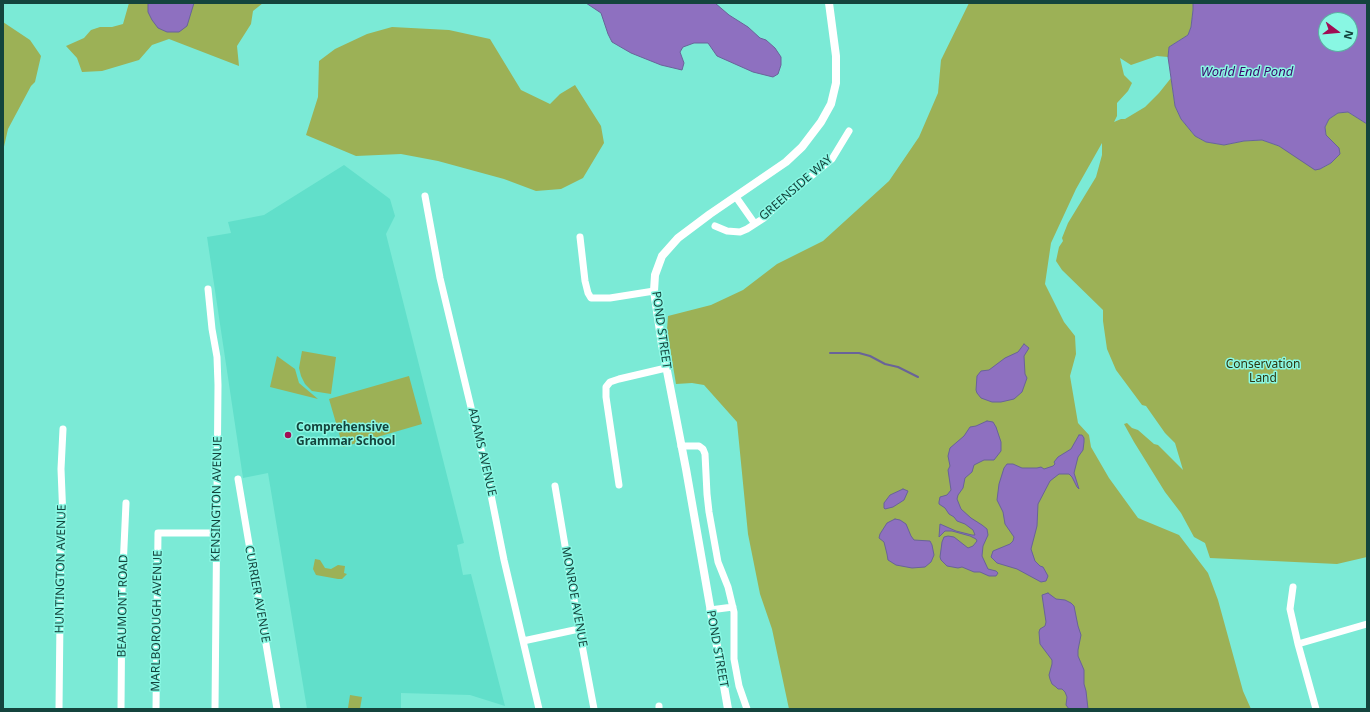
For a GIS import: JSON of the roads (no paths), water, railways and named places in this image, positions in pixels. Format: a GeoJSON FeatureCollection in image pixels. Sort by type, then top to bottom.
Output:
{"type":"FeatureCollection","features":[{"type":"Feature","properties":{"kind":"street","name":"POND STREET"},"geometry":{"type":"LineString","coordinates":[[728,709],[658,322],[654,291],[656,270],[666,250],[678,238],[792,157],[811,137],[829,108],[836,83],[836,69],[829,3]]}},
{"type":"Feature","properties":{"kind":"street","name":"GREENSIDE WAY"},"geometry":{"type":"LineString","coordinates":[[715,226],[722,230],[736,232],[747,230],[764,218],[793,191],[832,159],[849,131]]}},
{"type":"Feature","properties":{"kind":"street","name":"ADAMS AVENUE"},"geometry":{"type":"LineString","coordinates":[[425,196],[440,278],[486,470],[504,560],[539,709]]}},
{"type":"Feature","properties":{"kind":"street","name":"GREENSIDE WAY"},"geometry":{"type":"LineString","coordinates":[[736,197],[755,224]]}},
{"type":"Feature","properties":{"kind":"street"},"geometry":{"type":"LineString","coordinates":[[580,237],[585,282],[591,298],[610,298],[654,291]]}},
{"type":"Feature","properties":{"kind":"street","name":"KENSINGTON AVENUE"},"geometry":{"type":"LineString","coordinates":[[208,289],[212,329],[217,357],[218,385],[215,709]]}},
{"type":"Feature","properties":{"kind":"street"},"geometry":{"type":"LineString","coordinates":[[620,485],[606,388],[610,382],[618,379],[666,368]]}},
{"type":"Feature","properties":{"kind":"street","name":"HUNTINGTON AVENUE"},"geometry":{"type":"LineString","coordinates":[[59,709],[61,528],[63,519],[61,469],[63,430]]}},
{"type":"Feature","properties":{"kind":"street"},"geometry":{"type":"LineString","coordinates":[[681,446],[699,446],[705,451],[707,500],[716,552],[733,607],[733,649],[735,666],[738,686],[747,709]]}},
{"type":"Feature","properties":{"kind":"street","name":"CURRIER AVENUE"},"geometry":{"type":"LineString","coordinates":[[238,479],[276,709]]}},
{"type":"Feature","properties":{"kind":"street","name":"MONROE AVENUE"},"geometry":{"type":"LineString","coordinates":[[555,486],[578,629],[594,709]]}},
{"type":"Feature","properties":{"kind":"street","name":"BEAUMONT ROAD"},"geometry":{"type":"LineString","coordinates":[[121,709],[122,590],[126,503]]}},
{"type":"Feature","properties":{"kind":"street","name":"MARLBOROUGH AVENUE"},"geometry":{"type":"LineString","coordinates":[[156,709],[158,533],[216,533]]}},
{"type":"Feature","properties":{"kind":"street"},"geometry":{"type":"LineString","coordinates":[[1293,587],[1290,609],[1316,709]]}},
{"type":"Feature","properties":{"kind":"street"},"geometry":{"type":"LineString","coordinates":[[710,610],[733,607]]}},
{"type":"Feature","properties":{"kind":"street"},"geometry":{"type":"LineString","coordinates":[[1298,644],[1367,624]]}},
{"type":"Feature","properties":{"kind":"street"},"geometry":{"type":"LineString","coordinates":[[523,642],[578,629]]}},
{"type":"Feature","properties":{"kind":"water"},"geometry":{"type":"Polygon","coordinates":[[[148,3],[194,3],[187,26],[179,32],[167,32],[158,28],[152,20],[148,12],[148,3]]]}},
{"type":"Feature","properties":{"kind":"water"},"geometry":{"type":"Polygon","coordinates":[[[586,3],[715,3],[775,48],[781,57],[781,65],[778,74],[773,77],[753,72],[717,56],[708,43],[694,43],[683,47],[680,52],[684,63],[682,70],[661,65],[631,53],[612,42],[601,13],[586,3]]]}},
{"type":"Feature","properties":{"kind":"water","name":"World End Pond"},"geometry":{"type":"Polygon","coordinates":[[[1193,3],[1367,3],[1367,124],[1348,112],[1338,113],[1329,119],[1325,127],[1326,135],[1339,148],[1340,154],[1331,163],[1315,170],[1279,146],[1262,140],[1244,141],[1224,145],[1206,142],[1195,136],[1181,119],[1175,106],[1168,57],[1169,47],[1188,35],[1191,27],[1193,3]]]}},
{"type":"Feature","properties":{"kind":"water"},"geometry":{"type":"Polygon","coordinates":[[[1024,344],[1029,348],[1024,356],[1025,374],[1027,378],[1022,392],[1014,399],[1001,402],[992,402],[981,398],[976,390],[977,376],[981,371],[989,370],[1005,358],[1018,352],[1024,344]]]}},
{"type":"Feature","properties":{"kind":"water"},"geometry":{"type":"Polygon","coordinates":[[[987,421],[993,422],[996,427],[1001,442],[1001,451],[994,460],[984,460],[974,465],[972,472],[965,478],[963,488],[957,499],[961,509],[987,529],[988,535],[983,546],[982,556],[988,569],[998,573],[996,576],[989,576],[962,567],[958,568],[947,566],[940,557],[944,537],[954,537],[968,548],[973,546],[977,541],[970,536],[952,531],[945,531],[939,537],[940,524],[956,531],[975,535],[973,530],[965,524],[957,521],[945,508],[939,504],[939,502],[940,497],[947,495],[951,490],[948,470],[950,466],[948,456],[950,448],[964,436],[970,427],[987,421]]]}},
{"type":"Feature","properties":{"kind":"water"},"geometry":{"type":"Polygon","coordinates":[[[1079,435],[1082,435],[1084,438],[1083,450],[1078,457],[1074,473],[1079,489],[1069,474],[1059,474],[1050,481],[1038,504],[1037,526],[1031,549],[1035,561],[1043,567],[1048,576],[1046,581],[1041,582],[1017,569],[997,563],[991,557],[993,551],[1010,544],[1014,537],[1005,524],[1003,512],[997,500],[999,484],[1004,468],[1007,464],[1013,464],[1022,468],[1041,467],[1044,469],[1053,466],[1058,457],[1071,449],[1079,435]]]}},
{"type":"Feature","properties":{"kind":"water"},"geometry":{"type":"Polygon","coordinates":[[[903,489],[908,491],[904,500],[893,507],[885,509],[884,503],[890,495],[903,489]]]}},
{"type":"Feature","properties":{"kind":"water"},"geometry":{"type":"Polygon","coordinates":[[[895,519],[906,524],[914,540],[930,541],[934,555],[931,562],[925,567],[912,568],[896,565],[888,560],[884,542],[879,538],[887,523],[895,519]]]}},
{"type":"Feature","properties":{"kind":"water"},"geometry":{"type":"Polygon","coordinates":[[[1048,593],[1056,599],[1065,600],[1074,606],[1081,635],[1078,656],[1084,670],[1084,684],[1088,709],[1069,709],[1066,705],[1067,697],[1065,692],[1052,684],[1050,679],[1049,675],[1052,660],[1040,644],[1039,632],[1040,629],[1045,626],[1046,622],[1042,595],[1048,593]]]}},
{"type":"Feature","properties":{"kind":"waterway"},"geometry":{"type":"LineString","coordinates":[[830,353],[859,353],[870,356],[885,364],[898,367],[918,377]]}},
{"type":"Feature","properties":{"kind":"place","name":"Comprehensive Grammar School"},"geometry":{"type":"Point","coordinates":[288,435]}},
{"type":"Feature","properties":{"kind":"park label","name":"Conservation Land"},"geometry":{"type":"Point","coordinates":[1263,372]}}]}
